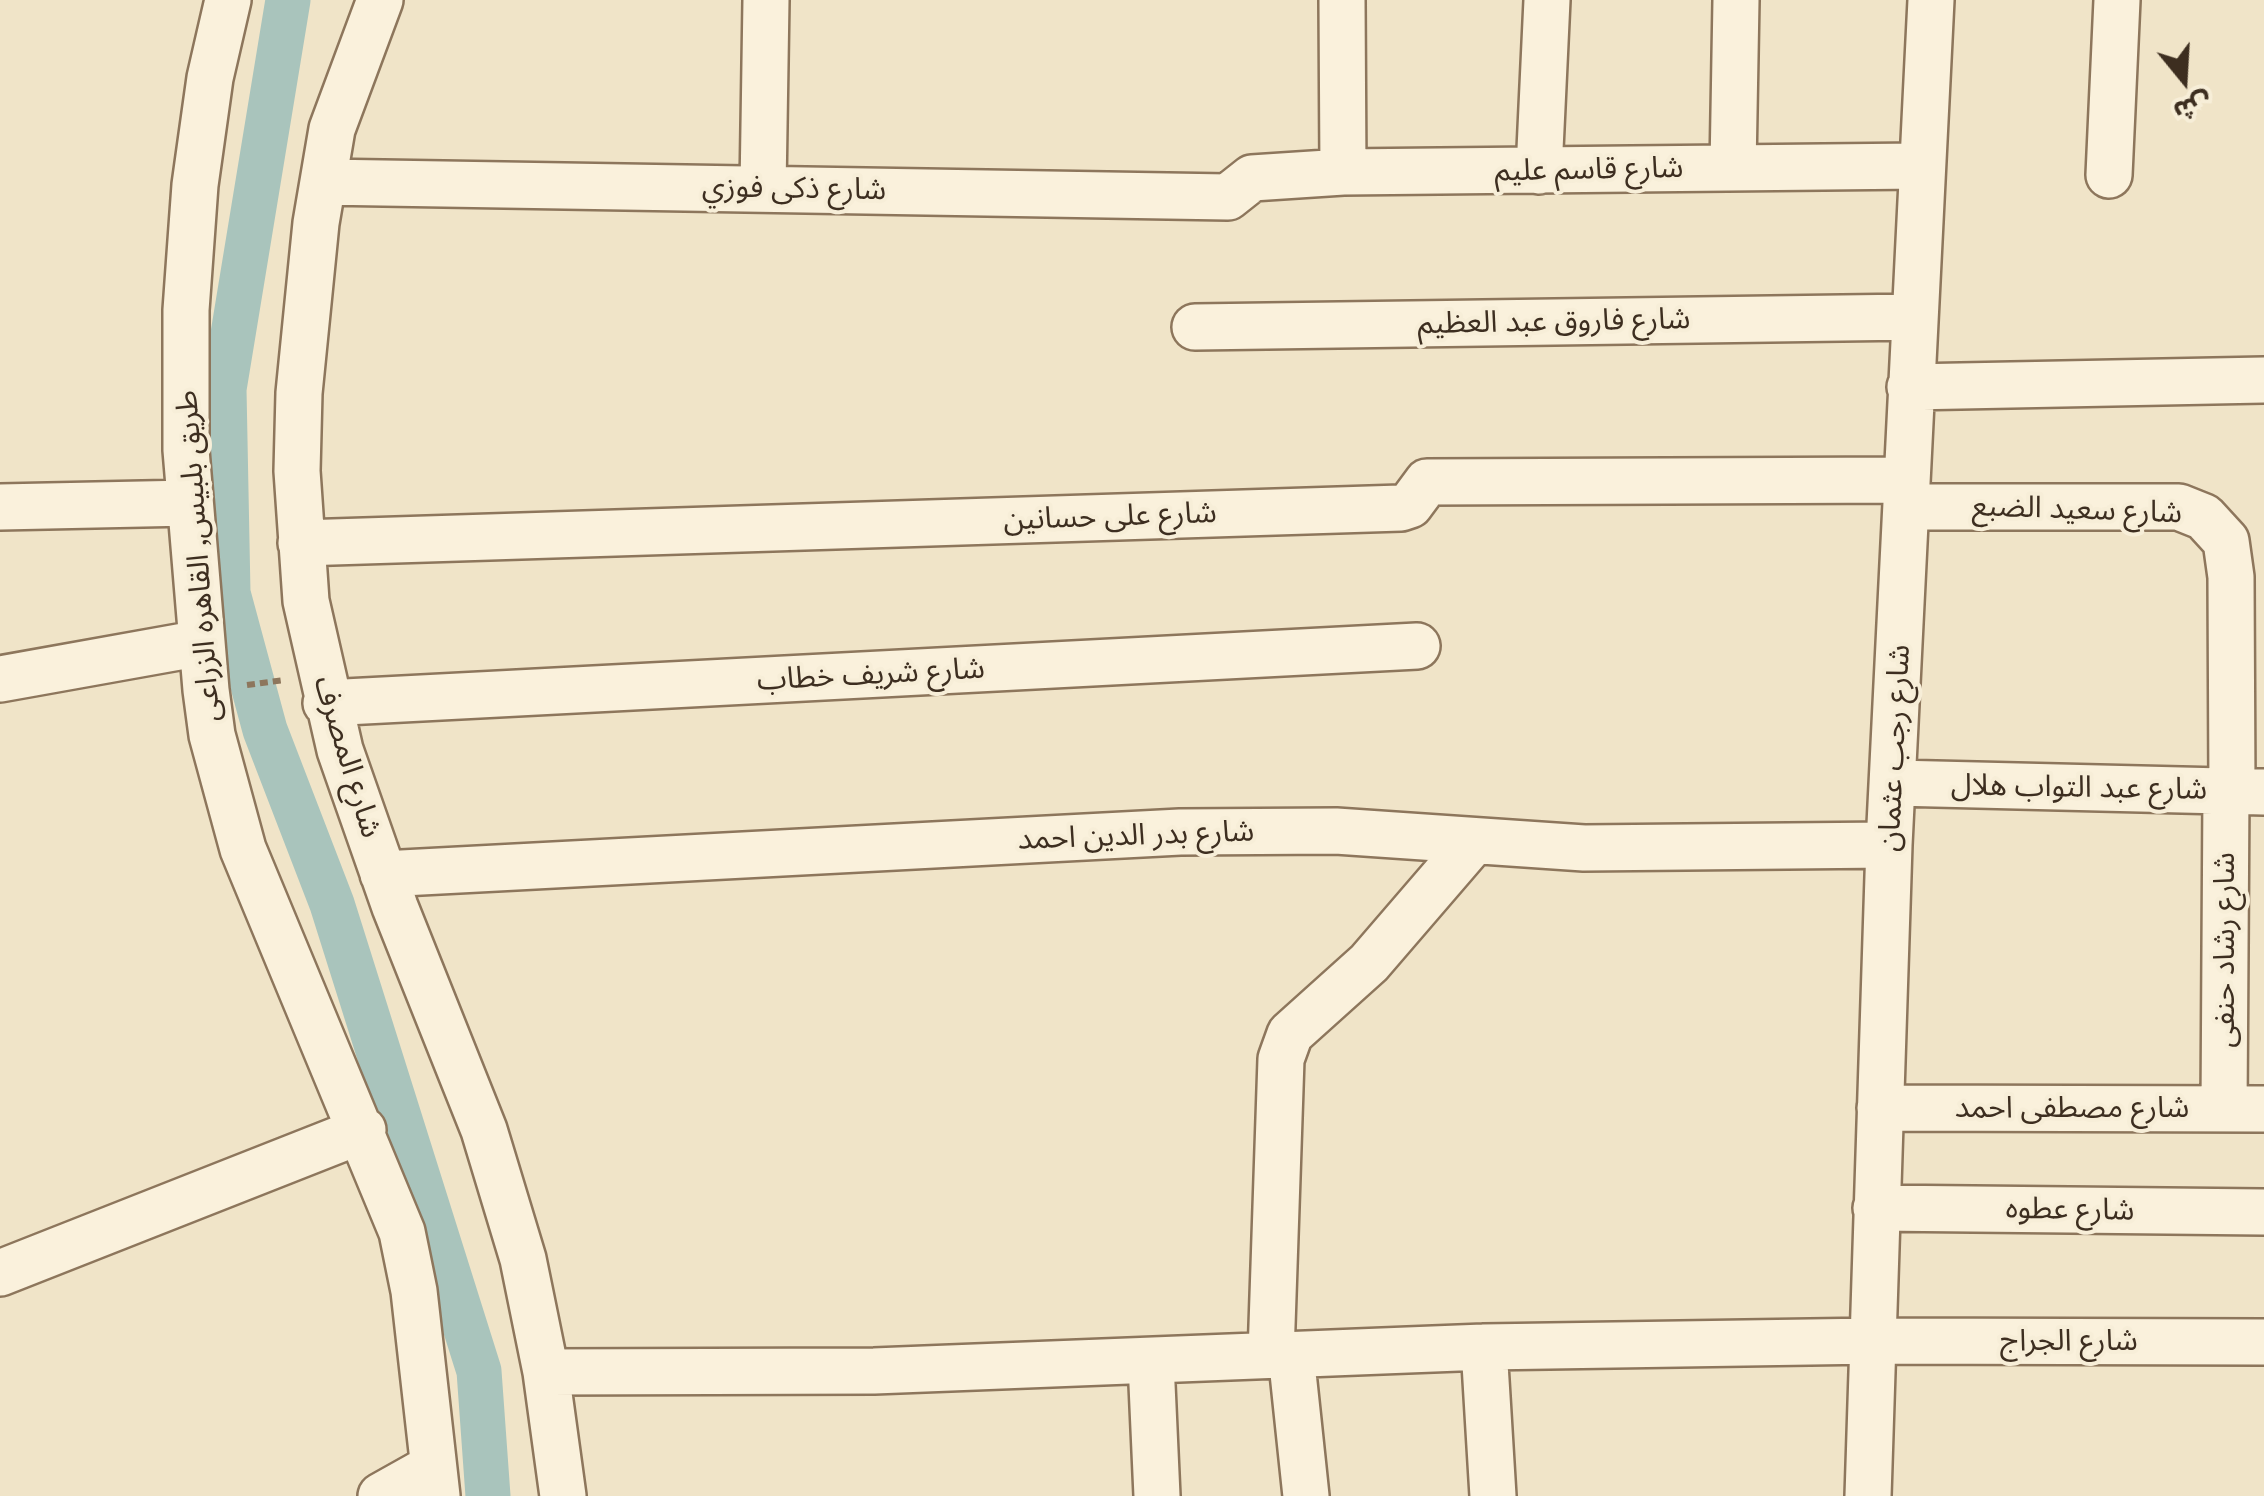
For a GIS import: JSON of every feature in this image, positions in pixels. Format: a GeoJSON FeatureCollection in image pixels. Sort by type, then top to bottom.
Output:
{"type":"FeatureCollection","features":[{"type":"Feature","properties":{"kind":"street","name":"طريق بلبيس, القاهره الزراعى"},"geometry":{"type":"LineString","coordinates":[[228,0],[210,78],[195,185],[186,310],[190,503],[212,734],[243,848],[402,1232],[414,1291],[434,1482]]}},
{"type":"Feature","properties":{"kind":"street","name":"شارع المصرف"},"geometry":{"type":"LineString","coordinates":[[380,0],[332,129],[324,182],[299,393],[301,542],[306,600],[326,703],[384,874],[490,1148],[523,1258],[546,1372],[563,1496]]}},
{"type":"Feature","properties":{"kind":"street"},"geometry":{"type":"LineString","coordinates":[[764,189],[766,0]]}},
{"type":"Feature","properties":{"kind":"street"},"geometry":{"type":"LineString","coordinates":[[1342,0],[1343,172]]}},
{"type":"Feature","properties":{"kind":"street"},"geometry":{"type":"LineString","coordinates":[[1540,171],[1547,0]]}},
{"type":"Feature","properties":{"kind":"street"},"geometry":{"type":"LineString","coordinates":[[1732,168],[1736,0]]}},
{"type":"Feature","properties":{"kind":"street","name":"شارع رجب عثمان"},"geometry":{"type":"LineString","coordinates":[[1868,1496],[1889,845],[1930,0]]}},
{"type":"Feature","properties":{"kind":"street"},"geometry":{"type":"LineString","coordinates":[[2109,175],[2117,0]]}},
{"type":"Feature","properties":{"kind":"street","name":"شارع قاسم عليم"},"geometry":{"type":"LineString","coordinates":[[1258,177],[1343,172],[1920,166]]}},
{"type":"Feature","properties":{"kind":"street","name":"شارع ذكى فوزي"},"geometry":{"type":"LineString","coordinates":[[324,182],[1228,196],[1258,177]]}},
{"type":"Feature","properties":{"kind":"street","name":"شارع فاروق عبد العظيم"},"geometry":{"type":"LineString","coordinates":[[1195,327],[1914,317]]}},
{"type":"Feature","properties":{"kind":"street"},"geometry":{"type":"LineString","coordinates":[[1910,387],[2264,380]]}},
{"type":"Feature","properties":{"kind":"street","name":"شارع على حسانين"},"geometry":{"type":"LineString","coordinates":[[301,542],[1401,508],[1410,504],[1428,482],[1907,493]]}},
{"type":"Feature","properties":{"kind":"street","name":"شارع سعيد الضبع"},"geometry":{"type":"LineString","coordinates":[[1907,493],[2179,507],[2204,517],[2226,541],[2231,577],[2241,792]]}},
{"type":"Feature","properties":{"kind":"street"},"geometry":{"type":"LineString","coordinates":[[0,507],[190,503]]}},
{"type":"Feature","properties":{"kind":"street"},"geometry":{"type":"LineString","coordinates":[[0,679],[201,643]]}},
{"type":"Feature","properties":{"kind":"street","name":"شارع شريف خطاب"},"geometry":{"type":"LineString","coordinates":[[326,703],[1417,646]]}},
{"type":"Feature","properties":{"kind":"street","name":"شارع عبد التواب هلال"},"geometry":{"type":"LineString","coordinates":[[1894,783],[2241,792]]}},
{"type":"Feature","properties":{"kind":"street","name":"شارع رشاد حنفى"},"geometry":{"type":"LineString","coordinates":[[2241,792],[2244,1109]]}},
{"type":"Feature","properties":{"kind":"street","name":"شارع بدر الدين احمد"},"geometry":{"type":"LineString","coordinates":[[384,874],[1180,832],[1336,831],[1584,848],[1889,845]]}},
{"type":"Feature","properties":{"kind":"street"},"geometry":{"type":"LineString","coordinates":[[1306,1496],[1281,1354],[1281,1059],[1290,1034],[1369,963],[1474,841]]}},
{"type":"Feature","properties":{"kind":"street","name":"شارع مصطفى احمد"},"geometry":{"type":"LineString","coordinates":[[1880,1108],[2244,1109]]}},
{"type":"Feature","properties":{"kind":"street"},"geometry":{"type":"LineString","coordinates":[[0,1273],[363,1130]]}},
{"type":"Feature","properties":{"kind":"street","name":"شارع عطوه"},"geometry":{"type":"LineString","coordinates":[[1876,1208],[2264,1212]]}},
{"type":"Feature","properties":{"kind":"street","name":"شارع الجراج"},"geometry":{"type":"LineString","coordinates":[[546,1372],[874,1371],[1484,1347],[1875,1341],[2264,1342]]}},
{"type":"Feature","properties":{"kind":"street"},"geometry":{"type":"LineString","coordinates":[[1484,1347],[1493,1496]]}},
{"type":"Feature","properties":{"kind":"street"},"geometry":{"type":"LineString","coordinates":[[1151,1362],[1157,1496]]}},
{"type":"Feature","properties":{"kind":"street"},"geometry":{"type":"LineString","coordinates":[[380,1496],[434,1482]]}},
{"type":"Feature","properties":{"kind":"waterway"},"geometry":{"type":"LineString","coordinates":[[288,0],[224,389],[228,593],[265,730],[332,904],[479,1371],[488,1496]]}}]}
